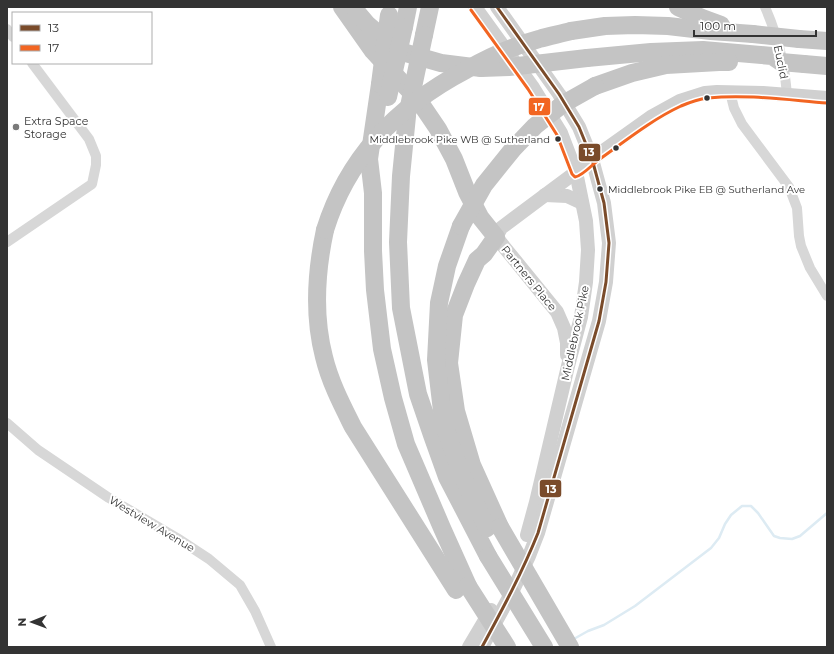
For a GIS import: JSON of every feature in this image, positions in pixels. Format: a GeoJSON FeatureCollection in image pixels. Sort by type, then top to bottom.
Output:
{"type":"FeatureCollection","features":[{"type":"Feature","properties":{"kind":"highway"},"geometry":{"type":"LineString","coordinates":[[342,7],[373,51],[419,101],[438,129],[454,159],[480,217],[496,237],[484,254],[477,260],[454,315],[449,363],[456,411],[472,465],[500,527],[570,647]]}},
{"type":"Feature","properties":{"kind":"highway"},"geometry":{"type":"LineString","coordinates":[[353,7],[367,24],[389,43],[406,53],[441,63],[481,68],[530,65],[651,52],[703,50],[758,59]]}},
{"type":"Feature","properties":{"kind":"highway"},"geometry":{"type":"LineString","coordinates":[[384,90],[404,27],[408,7]]}},
{"type":"Feature","properties":{"kind":"highway"},"geometry":{"type":"LineString","coordinates":[[430,7],[407,116],[398,242],[402,308],[418,394],[447,477],[493,554],[545,647]]}},
{"type":"Feature","properties":{"kind":"highway"},"geometry":{"type":"LineString","coordinates":[[678,7],[702,18],[747,34]]}},
{"type":"Feature","properties":{"kind":"highway"},"geometry":{"type":"LineString","coordinates":[[389,11],[380,145],[373,193],[375,290],[382,349],[393,398],[406,444],[442,528],[462,588],[492,647]]}},
{"type":"Feature","properties":{"kind":"highway"},"geometry":{"type":"LineString","coordinates":[[507,647],[462,588],[354,427],[342,405],[324,357],[319,334],[317,310],[317,282],[321,250],[330,215],[350,172],[377,137],[396,117],[420,97],[446,80],[488,58],[538,39],[571,31],[605,26],[635,25],[668,26],[827,41]]}},
{"type":"Feature","properties":{"kind":"highway"},"geometry":{"type":"LineString","coordinates":[[493,554],[446,431],[436,360],[439,304],[447,266],[461,226],[484,185],[513,148],[536,126],[563,104],[595,86],[632,73],[666,65],[758,59],[772,56],[781,62],[827,66]]}},
{"type":"Feature","properties":{"kind":"main road","name":"Middlebrook Pike"},"geometry":{"type":"LineString","coordinates":[[475,7],[536,92],[561,133],[576,172],[586,221],[588,250],[586,282],[581,317],[568,366],[538,533],[513,590],[482,647]]}},
{"type":"Feature","properties":{"kind":"main road","name":"Middlebrook Pike"},"geometry":{"type":"LineString","coordinates":[[469,647],[502,591],[519,555],[528,532],[536,502],[550,470],[582,378],[599,321],[606,282],[609,243],[604,203],[592,159],[579,127],[559,94],[497,7]]}},
{"type":"Feature","properties":{"kind":"main road"},"geometry":{"type":"LineString","coordinates":[[496,237],[501,228],[592,159],[651,117],[680,101],[705,93],[730,92],[827,98]]}},
{"type":"Feature","properties":{"kind":"main road"},"geometry":{"type":"LineString","coordinates":[[545,195],[567,196],[582,203]]}},
{"type":"Feature","properties":{"kind":"main road","name":"Partners Place"},"geometry":{"type":"LineString","coordinates":[[496,237],[557,312],[564,328],[567,343],[568,366]]}},
{"type":"Feature","properties":{"kind":"main road"},"geometry":{"type":"LineString","coordinates":[[581,317],[584,328],[576,370],[577,374],[582,378]]}},
{"type":"Feature","properties":{"kind":"street","name":"Euclid"},"geometry":{"type":"LineString","coordinates":[[765,7],[775,32],[780,50],[787,95]]}},
{"type":"Feature","properties":{"kind":"street"},"geometry":{"type":"LineString","coordinates":[[7,242],[92,184],[95,172],[96,156],[89,139],[33,64]]}},
{"type":"Feature","properties":{"kind":"street"},"geometry":{"type":"LineString","coordinates":[[730,92],[734,108],[742,124],[789,187],[797,208],[801,246],[810,268],[827,296]]}},
{"type":"Feature","properties":{"kind":"street","name":"Westview Avenue"},"geometry":{"type":"LineString","coordinates":[[7,423],[38,450],[109,498],[177,538],[209,559],[240,585],[255,611],[271,647]]}},
{"type":"Feature","properties":{"kind":"waterway"},"geometry":{"type":"LineString","coordinates":[[572,640],[588,631],[604,625],[635,606],[711,548],[719,538],[731,515],[742,506],[751,506],[758,513],[774,536],[792,539],[800,536],[827,513]]}},
{"type":"Feature","properties":{"kind":"transit line","name":"13"},"geometry":{"type":"LineString","coordinates":[[482,647],[519,577],[538,533],[599,321],[606,282],[609,243],[604,203],[592,159],[579,127],[559,94],[497,7]]}},
{"type":"Feature","properties":{"kind":"transit line","name":"17"},"geometry":{"type":"LineString","coordinates":[[471,10],[528,89],[557,135],[572,174],[575,177],[583,173],[597,161],[648,125],[681,106],[694,101],[708,98],[737,97],[827,103]]}},
{"type":"Feature","properties":{"kind":"place","name":"Extra Space Storage"},"geometry":{"type":"Point","coordinates":[16,127]}},
{"type":"Feature","properties":{"kind":"place","name":"Middlebrook Pike WB @ Sutherland"},"geometry":{"type":"Point","coordinates":[558,139]}},
{"type":"Feature","properties":{"kind":"place","name":"Middlebrook Pike EB @ Sutherland Ave"},"geometry":{"type":"Point","coordinates":[600,189]}}]}
